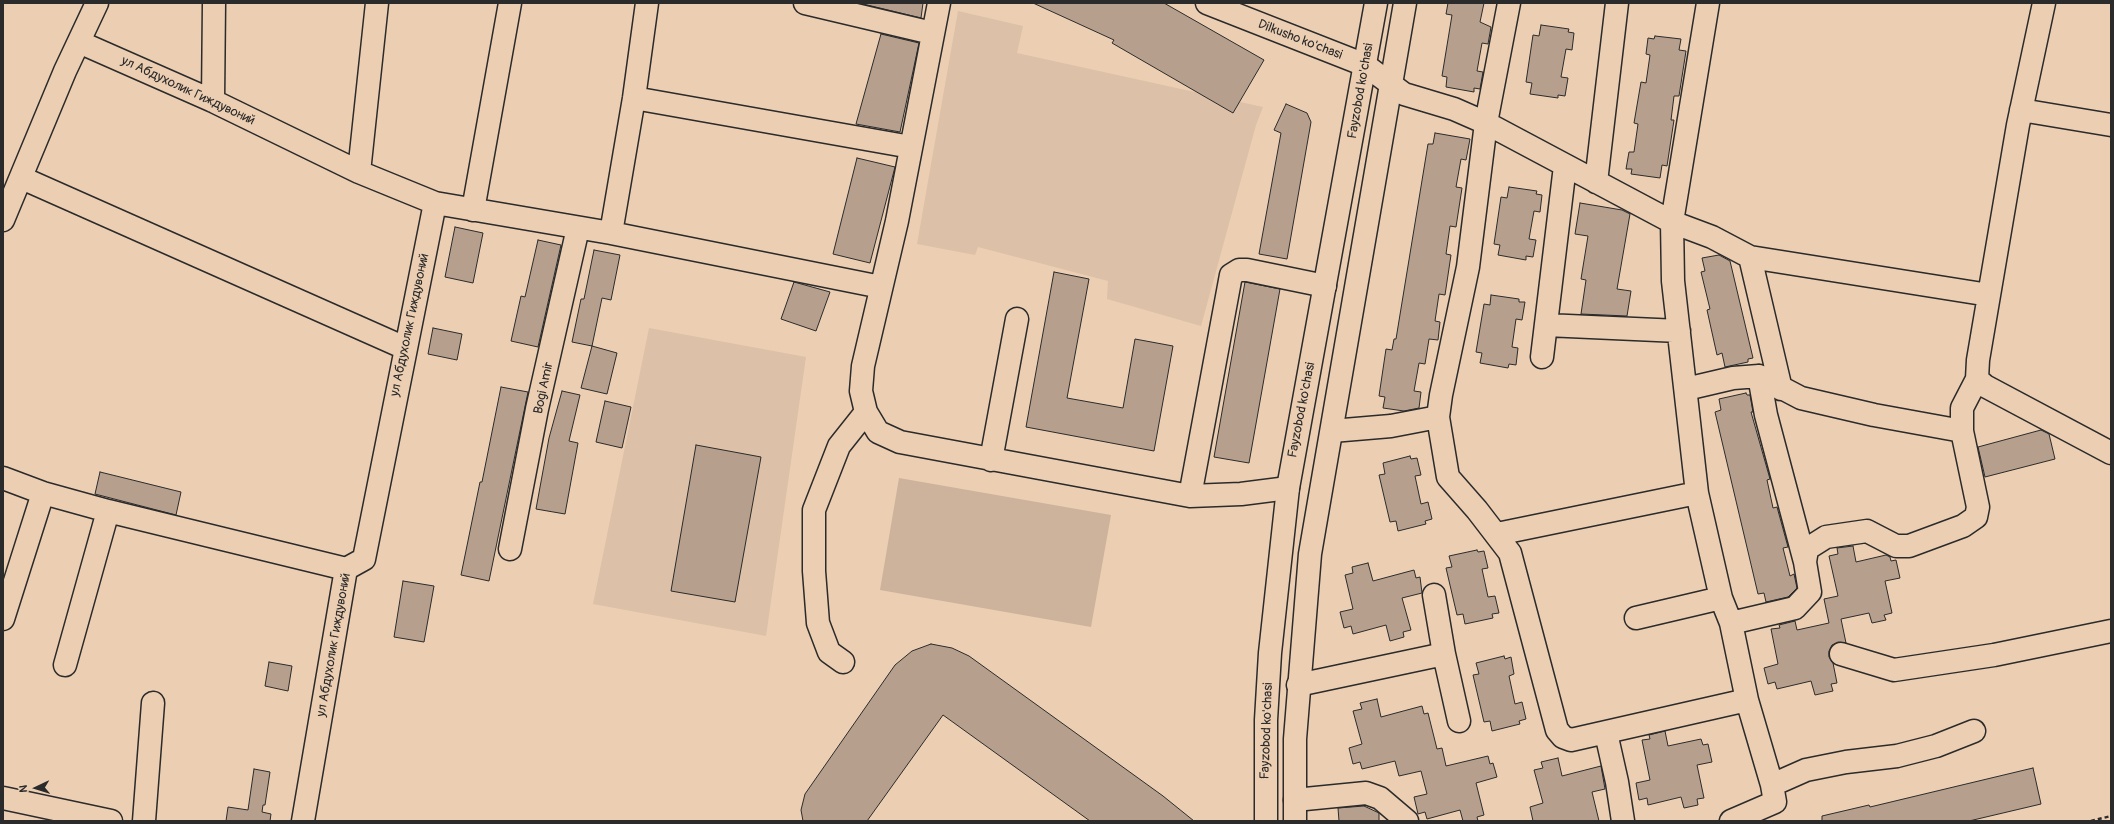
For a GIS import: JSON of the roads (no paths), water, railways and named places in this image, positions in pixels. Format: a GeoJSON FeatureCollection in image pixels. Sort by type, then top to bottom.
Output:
{"type":"FeatureCollection","features":[{"type":"Feature","properties":{"kind":"street"},"geometry":{"type":"LineString","coordinates":[[3,220],[97,3]]}},
{"type":"Feature","properties":{"kind":"street"},"geometry":{"type":"LineString","coordinates":[[213,101],[214,3]]}},
{"type":"Feature","properties":{"kind":"street"},"geometry":{"type":"LineString","coordinates":[[359,172],[377,3]]}},
{"type":"Feature","properties":{"kind":"street"},"geometry":{"type":"LineString","coordinates":[[473,210],[510,3]]}},
{"type":"Feature","properties":{"kind":"street"},"geometry":{"type":"LineString","coordinates":[[611,233],[634,98],[647,3]]}},
{"type":"Feature","properties":{"kind":"street"},"geometry":{"type":"LineString","coordinates":[[805,3],[932,33]]}},
{"type":"Feature","properties":{"kind":"street"},"geometry":{"type":"LineString","coordinates":[[939,3],[897,221],[861,379],[866,412],[878,432],[900,442],[1190,496],[1241,494],[1288,488]]}},
{"type":"Feature","properties":{"kind":"street","name":"Dilkusho ko'chasi"},"geometry":{"type":"LineString","coordinates":[[1207,3],[1240,10],[1366,65],[1404,94],[1454,109],[1486,123],[1672,222],[1712,237],[1750,257],[1989,295]]}},
{"type":"Feature","properties":{"kind":"street","name":"Fayzobod ko'chasi"},"geometry":{"type":"LineString","coordinates":[[1266,821],[1266,720],[1270,660],[1288,488],[1366,65],[1376,3]]}},
{"type":"Feature","properties":{"kind":"street"},"geometry":{"type":"LineString","coordinates":[[1405,3],[1390,82],[1310,554],[1298,685],[1295,811],[1366,793],[1380,798],[1407,821]]}},
{"type":"Feature","properties":{"kind":"street"},"geometry":{"type":"LineString","coordinates":[[1509,3],[1486,123],[1468,267],[1441,395],[1438,417],[1448,477],[1497,534],[1510,553],[1557,730],[1563,737],[1571,740],[1606,733],[1747,700]]}},
{"type":"Feature","properties":{"kind":"street"},"geometry":{"type":"LineString","coordinates":[[1596,182],[1617,3]]}},
{"type":"Feature","properties":{"kind":"street"},"geometry":{"type":"LineString","coordinates":[[1708,3],[1672,222],[1673,281],[1697,493],[1721,598],[1730,623],[1747,700],[1772,785],[1775,802],[1731,821]]}},
{"type":"Feature","properties":{"kind":"street"},"geometry":{"type":"LineString","coordinates":[[1805,562],[1807,550],[1826,537],[1868,531],[1896,546],[1909,546],[1963,526],[1976,517],[1978,507],[1962,431],[1962,408],[1977,378],[1978,360],[2021,110],[2044,3]]}},
{"type":"Feature","properties":{"kind":"street","name":"ул Абдухолик Гиждувоний"},"geometry":{"type":"LineString","coordinates":[[79,42],[213,101],[359,172],[435,203],[364,559],[346,569],[303,821]]}},
{"type":"Feature","properties":{"kind":"street"},"geometry":{"type":"LineString","coordinates":[[634,98],[911,147]]}},
{"type":"Feature","properties":{"kind":"street"},"geometry":{"type":"LineString","coordinates":[[2021,110],[2111,125]]}},
{"type":"Feature","properties":{"kind":"street"},"geometry":{"type":"LineString","coordinates":[[1542,357],[1565,166]]}},
{"type":"Feature","properties":{"kind":"street"},"geometry":{"type":"LineString","coordinates":[[22,178],[405,348]]}},
{"type":"Feature","properties":{"kind":"street"},"geometry":{"type":"LineString","coordinates":[[435,203],[611,233],[881,287]]}},
{"type":"Feature","properties":{"kind":"street"},"geometry":{"type":"LineString","coordinates":[[510,549],[537,409],[578,228]]}},
{"type":"Feature","properties":{"kind":"street"},"geometry":{"type":"LineString","coordinates":[[1750,257],[1781,389]]}},
{"type":"Feature","properties":{"kind":"street"},"geometry":{"type":"LineString","coordinates":[[1190,496],[1231,276],[1239,270],[1247,270],[1325,286]]}},
{"type":"Feature","properties":{"kind":"street"},"geometry":{"type":"LineString","coordinates":[[991,460],[1017,319]]}},
{"type":"Feature","properties":{"kind":"street"},"geometry":{"type":"LineString","coordinates":[[1546,325],[1679,330]]}},
{"type":"Feature","properties":{"kind":"street"},"geometry":{"type":"LineString","coordinates":[[1686,389],[1733,378],[1759,376],[1781,389],[1801,398],[1874,415],[1962,431]]}},
{"type":"Feature","properties":{"kind":"street"},"geometry":{"type":"LineString","coordinates":[[1730,623],[1795,608],[1810,592],[1805,562],[1766,415],[1759,376]]}},
{"type":"Feature","properties":{"kind":"street"},"geometry":{"type":"LineString","coordinates":[[1977,378],[1985,386],[2111,453]]}},
{"type":"Feature","properties":{"kind":"street"},"geometry":{"type":"LineString","coordinates":[[843,662],[830,652],[818,622],[814,572],[814,510],[839,446],[866,412]]}},
{"type":"Feature","properties":{"kind":"street"},"geometry":{"type":"LineString","coordinates":[[1332,431],[1391,426],[1438,417]]}},
{"type":"Feature","properties":{"kind":"street"},"geometry":{"type":"LineString","coordinates":[[3,478],[42,493],[108,512],[346,569]]}},
{"type":"Feature","properties":{"kind":"street"},"geometry":{"type":"LineString","coordinates":[[3,619],[42,493]]}},
{"type":"Feature","properties":{"kind":"street"},"geometry":{"type":"LineString","coordinates":[[1497,534],[1697,493]]}},
{"type":"Feature","properties":{"kind":"street"},"geometry":{"type":"LineString","coordinates":[[65,665],[108,512]]}},
{"type":"Feature","properties":{"kind":"street"},"geometry":{"type":"LineString","coordinates":[[1434,594],[1444,654],[1459,722]]}},
{"type":"Feature","properties":{"kind":"street"},"geometry":{"type":"LineString","coordinates":[[1636,618],[1721,598]]}},
{"type":"Feature","properties":{"kind":"street"},"geometry":{"type":"LineString","coordinates":[[1841,654],[1894,670],[1994,655],[2111,631]]}},
{"type":"Feature","properties":{"kind":"street"},"geometry":{"type":"LineString","coordinates":[[1298,685],[1444,654]]}},
{"type":"Feature","properties":{"kind":"street"},"geometry":{"type":"LineString","coordinates":[[144,821],[152,703]]}},
{"type":"Feature","properties":{"kind":"street"},"geometry":{"type":"LineString","coordinates":[[1772,785],[1806,770],[1846,762],[1897,756],[1936,746],[1974,731]]}},
{"type":"Feature","properties":{"kind":"street"},"geometry":{"type":"LineString","coordinates":[[1606,733],[1617,782],[1623,821]]}},
{"type":"Feature","properties":{"kind":"street"},"geometry":{"type":"LineString","coordinates":[[3,798],[111,821]]}}]}
